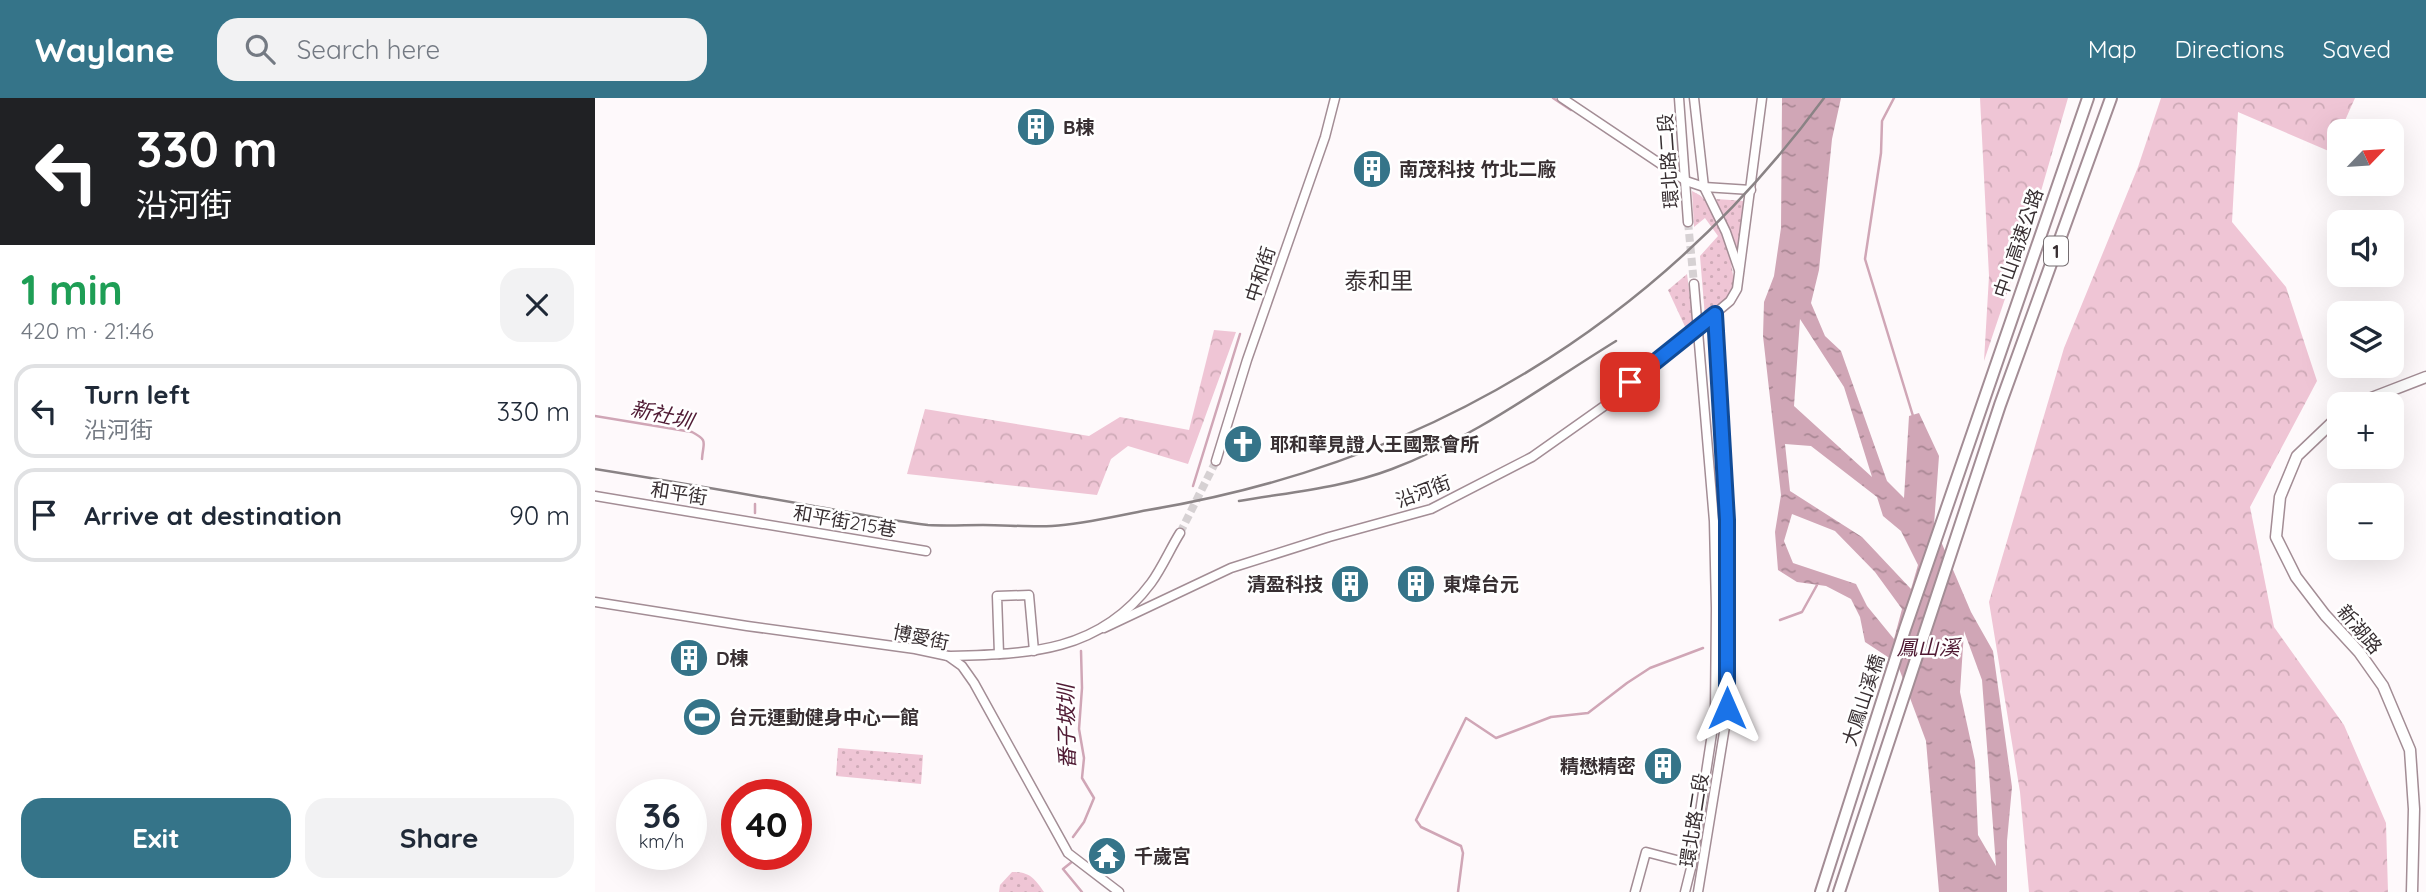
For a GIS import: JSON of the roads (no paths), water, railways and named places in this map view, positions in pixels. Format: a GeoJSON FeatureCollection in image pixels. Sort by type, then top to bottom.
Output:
{"type":"FeatureCollection","features":[{"type":"Feature","properties":{"kind":"highway","name":"中山高速公路"},"geometry":{"type":"LineString","coordinates":[[1982,400],[2088,98]]}},
{"type":"Feature","properties":{"kind":"highway","name":"中山高速公路"},"geometry":{"type":"LineString","coordinates":[[2000,405],[2111,98]]}},
{"type":"Feature","properties":{"kind":"highway","name":"大鳳山溪橋"},"geometry":{"type":"LineString","coordinates":[[1821,892],[1905,628],[1982,400]]}},
{"type":"Feature","properties":{"kind":"highway","name":"大鳳山溪橋"},"geometry":{"type":"LineString","coordinates":[[1839,892],[2000,405]]}},
{"type":"Feature","properties":{"kind":"main road"},"geometry":{"type":"LineString","coordinates":[[2387,392],[2426,377]]}},
{"type":"Feature","properties":{"kind":"main road","name":"新湖路"},"geometry":{"type":"LineString","coordinates":[[2327,427],[2297,456],[2280,497],[2276,537],[2296,578],[2383,686],[2410,750],[2414,809],[2413,892]]}},
{"type":"Feature","properties":{"kind":"street","name":"中和街"},"geometry":{"type":"LineString","coordinates":[[1216,461],[1247,360],[1325,137],[1335,98]]}},
{"type":"Feature","properties":{"kind":"street"},"geometry":{"type":"LineString","coordinates":[[1562,98],[1686,181],[1704,187],[1751,190]]}},
{"type":"Feature","properties":{"kind":"street","name":"環北路二段"},"geometry":{"type":"LineString","coordinates":[[1679,98],[1688,222]]}},
{"type":"Feature","properties":{"kind":"street","name":"環北路二段"},"geometry":{"type":"LineString","coordinates":[[1694,98],[1704,187],[1726,232],[1739,273]]}},
{"type":"Feature","properties":{"kind":"street"},"geometry":{"type":"LineString","coordinates":[[1715,314],[1730,301],[1737,289],[1762,98]]}},
{"type":"Feature","properties":{"kind":"street","name":"環北路二段"},"geometry":{"type":"LineString","coordinates":[[1685,892],[1692,864],[1715,714],[1714,521],[1694,284]]}},
{"type":"Feature","properties":{"kind":"street","name":"環北路二段"},"geometry":{"type":"LineString","coordinates":[[1698,892],[1727,714],[1727,520],[1715,314]]}},
{"type":"Feature","properties":{"kind":"street","name":"沿河街"},"geometry":{"type":"LineString","coordinates":[[1104,628],[1231,568],[1431,509],[1532,457],[1607,404],[1715,314]]}},
{"type":"Feature","properties":{"kind":"street","name":"和平街"},"geometry":{"type":"LineString","coordinates":[[595,496],[758,522]]}},
{"type":"Feature","properties":{"kind":"street","name":"和平街215巷"},"geometry":{"type":"LineString","coordinates":[[758,522],[926,551]]}},
{"type":"Feature","properties":{"kind":"street"},"geometry":{"type":"LineString","coordinates":[[948,656],[1034,651],[1063,645],[1104,628],[1134,603],[1150,584],[1180,533]]}},
{"type":"Feature","properties":{"kind":"street"},"geometry":{"type":"LineString","coordinates":[[999,654],[997,596],[1029,595],[1034,651]]}},
{"type":"Feature","properties":{"kind":"street","name":"博愛街"},"geometry":{"type":"LineString","coordinates":[[595,602],[948,656],[963,666],[974,683],[1068,853],[1119,892]]}},
{"type":"Feature","properties":{"kind":"street"},"geometry":{"type":"LineString","coordinates":[[1635,892],[1646,852],[1692,864]]}},
{"type":"Feature","properties":{"kind":"water","name":"鳳山溪"},"geometry":{"type":"Polygon","coordinates":[[[1782,98],[1841,98],[1832,139],[1819,270],[1811,303],[1825,336],[1841,351],[1887,481],[1904,498],[1909,416],[1919,413],[1939,456],[1934,525],[1971,612],[1993,651],[2012,787],[2007,841],[2007,892],[1939,892],[1926,741],[1897,663],[1865,642],[1860,617],[1851,599],[1826,586],[1797,582],[1778,570],[1775,532],[1781,495],[1763,336],[1764,302],[1774,276],[1781,228],[1782,98]],[[1800,319],[1794,406],[1872,477],[1844,387],[1800,319]],[[1785,444],[1790,491],[1862,537],[1911,589],[1918,565],[1901,531],[1883,516],[1877,497],[1811,446],[1785,444]],[[1792,514],[1784,541],[1793,563],[1856,584],[1867,606],[1894,639],[1902,609],[1875,572],[1835,531],[1792,514]],[[1964,631],[1960,692],[1975,761],[1978,835],[1996,866],[1982,680],[1964,631]]]}},
{"type":"Feature","properties":{"kind":"waterway"},"geometry":{"type":"LineString","coordinates":[[1553,98],[1571,110]]}},
{"type":"Feature","properties":{"kind":"waterway"},"geometry":{"type":"LineString","coordinates":[[1894,98],[1882,121],[1881,153],[1865,259],[1913,416]]}},
{"type":"Feature","properties":{"kind":"waterway","name":"番子坡圳"},"geometry":{"type":"LineString","coordinates":[[1193,486],[1240,334]]}},
{"type":"Feature","properties":{"kind":"waterway","name":"新社圳"},"geometry":{"type":"LineString","coordinates":[[595,416],[692,432],[703,440],[702,459]]}},
{"type":"Feature","properties":{"kind":"waterway","name":"新社圳"},"geometry":{"type":"LineString","coordinates":[[755,504],[755,513]]}},
{"type":"Feature","properties":{"kind":"waterway"},"geometry":{"type":"LineString","coordinates":[[1780,620],[1802,612],[1817,585]]}},
{"type":"Feature","properties":{"kind":"waterway"},"geometry":{"type":"LineString","coordinates":[[1458,892],[1463,853],[1461,846],[1421,827],[1416,820],[1466,718],[1496,738],[1551,717],[1588,713],[1650,668],[1703,648]]}},
{"type":"Feature","properties":{"kind":"waterway","name":"番子坡圳"},"geometry":{"type":"LineString","coordinates":[[1073,837],[1084,822],[1094,798],[1082,778],[1084,758],[1079,729],[1081,651]]}},
{"type":"Feature","properties":{"kind":"waterway","name":"番子坡圳"},"geometry":{"type":"LineString","coordinates":[[1073,861],[1063,869],[1082,892]]}},
{"type":"Feature","properties":{"kind":"tunnel"},"geometry":{"type":"LineString","coordinates":[[1688,222],[1694,284]]}},
{"type":"Feature","properties":{"kind":"tunnel"},"geometry":{"type":"LineString","coordinates":[[1180,533],[1216,461]]}},
{"type":"Feature","properties":{"kind":"railway"},"geometry":{"type":"LineString","coordinates":[[595,469],[935,525],[1064,525],[1250,488],[1347,458],[1440,419],[1527,372],[1610,316],[1687,252],[1758,179],[1824,98]]}},
{"type":"Feature","properties":{"kind":"railway"},"geometry":{"type":"LineString","coordinates":[[1239,501],[1354,481],[1422,457],[1507,411],[1616,341]]}},
{"type":"Feature","properties":{"kind":"place","name":"B棟"},"geometry":{"type":"Point","coordinates":[1036,127]}},
{"type":"Feature","properties":{"kind":"place","name":"南茂科技 竹北二廠"},"geometry":{"type":"Point","coordinates":[1372,169]}},
{"type":"Feature","properties":{"kind":"place","name":"耶和華見證人王國聚會所"},"geometry":{"type":"Point","coordinates":[1243,444]}},
{"type":"Feature","properties":{"kind":"place","name":"清盈科技"},"geometry":{"type":"Point","coordinates":[1350,584]}},
{"type":"Feature","properties":{"kind":"place","name":"東煒台元"},"geometry":{"type":"Point","coordinates":[1416,584]}},
{"type":"Feature","properties":{"kind":"place","name":"D棟"},"geometry":{"type":"Point","coordinates":[689,658]}},
{"type":"Feature","properties":{"kind":"place","name":"台元運動健身中心一館"},"geometry":{"type":"Point","coordinates":[702,717]}},
{"type":"Feature","properties":{"kind":"place","name":"精懋精密"},"geometry":{"type":"Point","coordinates":[1663,766]}},
{"type":"Feature","properties":{"kind":"place","name":"千歲宮"},"geometry":{"type":"Point","coordinates":[1107,856]}},
{"type":"Feature","properties":{"kind":"district","name":"泰和里"},"geometry":{"type":"Point","coordinates":[1379,280]}}]}
